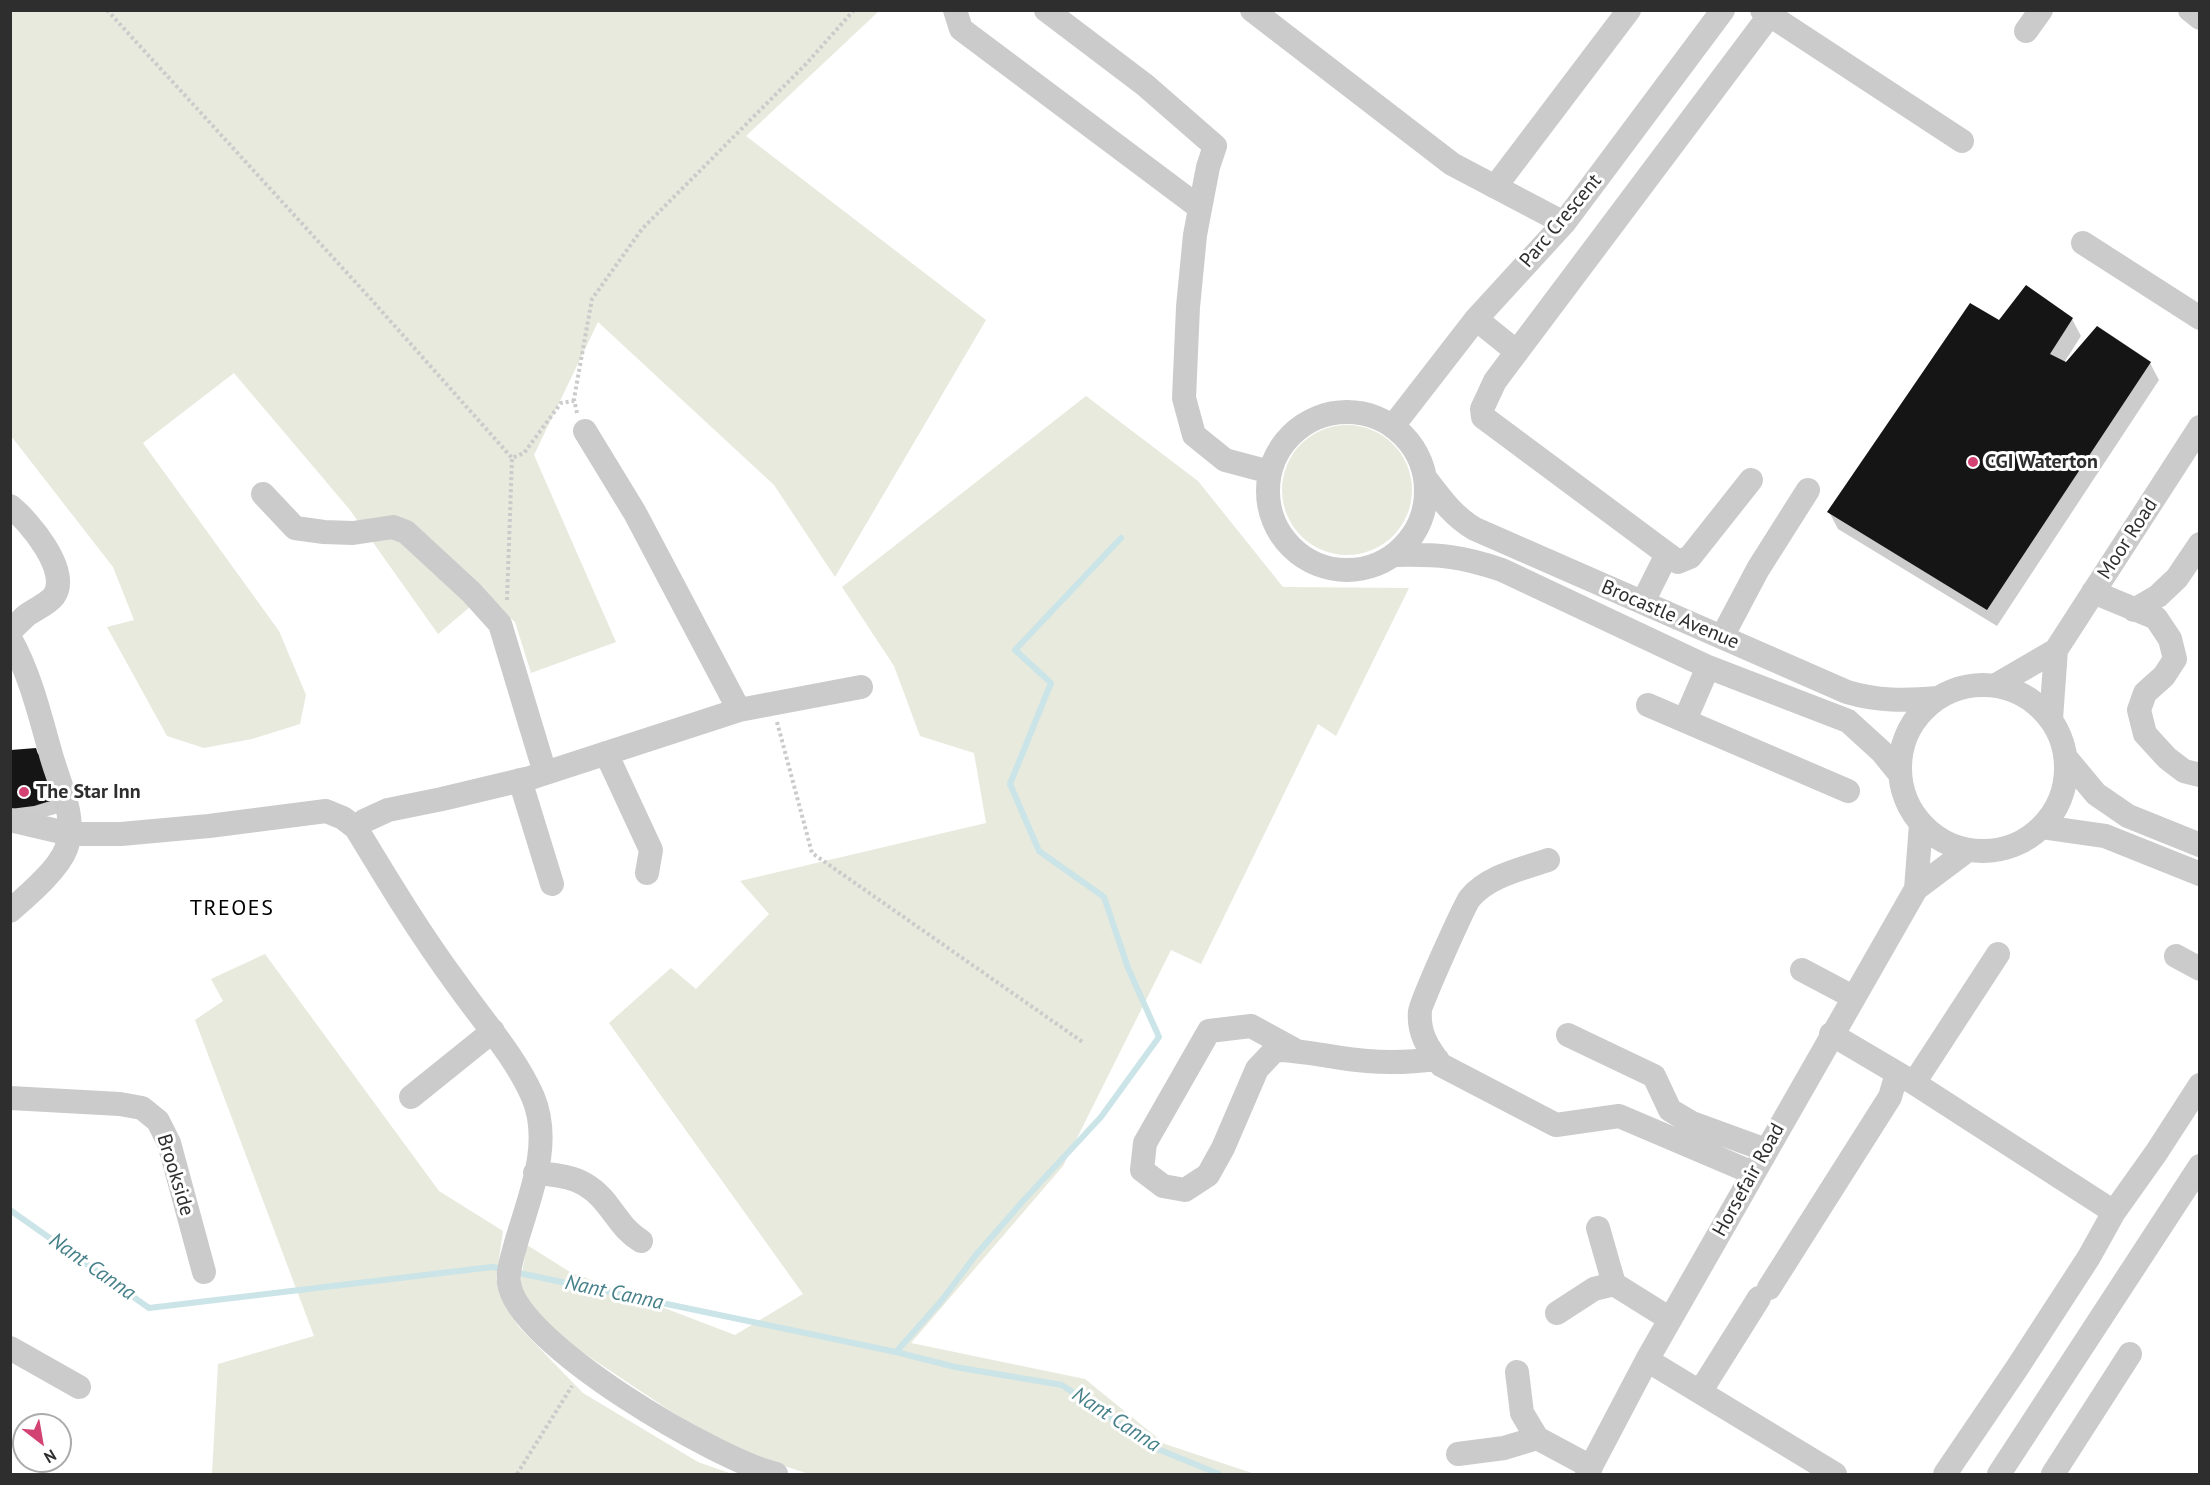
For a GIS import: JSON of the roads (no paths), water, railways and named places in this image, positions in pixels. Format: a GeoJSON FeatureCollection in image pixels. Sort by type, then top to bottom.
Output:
{"type":"FeatureCollection","features":[{"type":"Feature","properties":{"kind":"street"},"geometry":{"type":"LineString","coordinates":[[955,10],[961,29],[1200,208]]}},
{"type":"Feature","properties":{"kind":"street"},"geometry":{"type":"LineString","coordinates":[[1046,10],[1145,85],[1215,146],[1208,167],[1195,235],[1188,307],[1184,398],[1194,435],[1225,460],[1270,472]]}},
{"type":"Feature","properties":{"kind":"street"},"geometry":{"type":"LineString","coordinates":[[1251,10],[1452,164],[1564,223]]}},
{"type":"Feature","properties":{"kind":"street"},"geometry":{"type":"LineString","coordinates":[[1495,187],[1629,10]]}},
{"type":"Feature","properties":{"kind":"street"},"geometry":{"type":"LineString","coordinates":[[2026,31],[2041,10]]}},
{"type":"Feature","properties":{"kind":"street"},"geometry":{"type":"LineString","coordinates":[[2190,10],[2199,18]]}},
{"type":"Feature","properties":{"kind":"street"},"geometry":{"type":"LineString","coordinates":[[1751,480],[1690,557],[1678,562],[1484,417],[1482,409],[1495,381],[1766,13],[1962,141]]}},
{"type":"Feature","properties":{"kind":"street","name":"Parc Crescent"},"geometry":{"type":"LineString","coordinates":[[1394,426],[1476,319],[1564,223],[1712,14]]}},
{"type":"Feature","properties":{"kind":"street"},"geometry":{"type":"LineString","coordinates":[[2083,243],[2199,318]]}},
{"type":"Feature","properties":{"kind":"street"},"geometry":{"type":"LineString","coordinates":[[1476,319],[1517,352]]}},
{"type":"Feature","properties":{"kind":"street"},"geometry":{"type":"LineString","coordinates":[[1352,411],[1374,416],[1394,426],[1409,440],[1420,459],[1426,479],[1426,501],[1421,521],[1410,540],[1395,555],[1376,565],[1355,570],[1323,566],[1295,551],[1281,534],[1271,515],[1268,494],[1270,472],[1278,452],[1292,434],[1309,421],[1330,413],[1352,411]]}},
{"type":"Feature","properties":{"kind":"street","name":"Moor Road"},"geometry":{"type":"LineString","coordinates":[[1996,685],[2056,650],[2199,427]]}},
{"type":"Feature","properties":{"kind":"street"},"geometry":{"type":"LineString","coordinates":[[585,431],[635,513],[739,710]]}},
{"type":"Feature","properties":{"kind":"street","name":"Brocastle Avenue"},"geometry":{"type":"LineString","coordinates":[[1426,479],[1448,508],[1469,526],[1540,559],[1855,694],[1871,699],[1904,701],[1937,698]]}},
{"type":"Feature","properties":{"kind":"street"},"geometry":{"type":"LineString","coordinates":[[1722,637],[1758,569],[1809,490]]}},
{"type":"Feature","properties":{"kind":"street"},"geometry":{"type":"LineString","coordinates":[[263,494],[295,528],[353,533],[393,527],[406,532],[471,592],[500,624],[545,773]]}},
{"type":"Feature","properties":{"kind":"street"},"geometry":{"type":"LineString","coordinates":[[10,506],[22,515],[55,563],[59,584],[53,597],[10,631]]}},
{"type":"Feature","properties":{"kind":"street"},"geometry":{"type":"LineString","coordinates":[[2133,610],[2158,596],[2177,578],[2199,543]]}},
{"type":"Feature","properties":{"kind":"street"},"geometry":{"type":"LineString","coordinates":[[1643,602],[1667,554]]}},
{"type":"Feature","properties":{"kind":"street","name":"Brocastle Avenue"},"geometry":{"type":"LineString","coordinates":[[1395,555],[1444,555],[1502,570],[1708,667],[1848,721],[1875,745],[1899,773]]}},
{"type":"Feature","properties":{"kind":"street"},"geometry":{"type":"LineString","coordinates":[[2093,592],[2156,618],[2170,639],[2175,659],[2164,676],[2145,693],[2139,710],[2145,734],[2167,758],[2184,771],[2199,775]]}},
{"type":"Feature","properties":{"kind":"street"},"geometry":{"type":"LineString","coordinates":[[10,638],[20,656],[35,695],[50,753],[68,807],[70,834],[65,852],[43,881],[10,911]]}},
{"type":"Feature","properties":{"kind":"street","name":"Moor Road"},"geometry":{"type":"LineString","coordinates":[[2051,719],[2056,650]]}},
{"type":"Feature","properties":{"kind":"street"},"geometry":{"type":"LineString","coordinates":[[1685,720],[1708,667]]}},
{"type":"Feature","properties":{"kind":"street"},"geometry":{"type":"LineString","coordinates":[[1976,685],[1996,685],[2017,692],[2036,703],[2051,719],[2061,737],[2066,758],[2066,783],[2057,807],[2042,827],[2026,840],[2008,848],[1988,852],[1968,850],[1942,841],[1921,824],[1906,800],[1899,773],[1901,751],[1908,730],[1937,698],[1956,689],[1976,685]]}},
{"type":"Feature","properties":{"kind":"street"},"geometry":{"type":"LineString","coordinates":[[356,828],[364,821],[388,810],[442,800],[545,773],[739,710],[861,687]]}},
{"type":"Feature","properties":{"kind":"street"},"geometry":{"type":"LineString","coordinates":[[1648,705],[1848,792]]}},
{"type":"Feature","properties":{"kind":"street"},"geometry":{"type":"LineString","coordinates":[[606,753],[651,850],[647,873]]}},
{"type":"Feature","properties":{"kind":"street"},"geometry":{"type":"LineString","coordinates":[[2066,758],[2096,794],[2128,816],[2199,845]]}},
{"type":"Feature","properties":{"kind":"street"},"geometry":{"type":"LineString","coordinates":[[520,780],[552,884]]}},
{"type":"Feature","properties":{"kind":"street"},"geometry":{"type":"LineString","coordinates":[[10,820],[70,834],[121,834],[209,826],[326,811],[343,818],[356,828],[423,937],[493,1031],[527,1087],[540,1118],[541,1137],[535,1173],[510,1272],[516,1302],[548,1339],[583,1368],[683,1432],[737,1461],[776,1474]]}},
{"type":"Feature","properties":{"kind":"street","name":"Horsefair Road"},"geometry":{"type":"LineString","coordinates":[[1916,889],[1921,824]]}},
{"type":"Feature","properties":{"kind":"street"},"geometry":{"type":"LineString","coordinates":[[2042,827],[2105,836],[2199,874]]}},
{"type":"Feature","properties":{"kind":"street","name":"Horsefair Road"},"geometry":{"type":"LineString","coordinates":[[1589,1471],[1647,1360],[1752,1173],[1916,889],[1968,850]]}},
{"type":"Feature","properties":{"kind":"street"},"geometry":{"type":"LineString","coordinates":[[1548,860],[1491,881],[1470,898],[1419,1008],[1421,1032],[1428,1049],[1441,1065],[1556,1125],[1619,1116],[1752,1173]]}},
{"type":"Feature","properties":{"kind":"street"},"geometry":{"type":"LineString","coordinates":[[1700,1392],[1890,1097],[1998,954]]}},
{"type":"Feature","properties":{"kind":"street"},"geometry":{"type":"LineString","coordinates":[[2176,956],[2199,969]]}},
{"type":"Feature","properties":{"kind":"street"},"geometry":{"type":"LineString","coordinates":[[1802,970],[1853,997]]}},
{"type":"Feature","properties":{"kind":"street"},"geometry":{"type":"LineString","coordinates":[[1295,1050],[1251,1026],[1209,1031],[1145,1143],[1142,1170],[1163,1186],[1185,1190],[1208,1175],[1223,1148],[1257,1069],[1275,1050],[1295,1050],[1366,1061],[1405,1062],[1437,1059]]}},
{"type":"Feature","properties":{"kind":"street"},"geometry":{"type":"LineString","coordinates":[[411,1097],[493,1031]]}},
{"type":"Feature","properties":{"kind":"street"},"geometry":{"type":"LineString","coordinates":[[1831,1034],[1905,1078],[2115,1212]]}},
{"type":"Feature","properties":{"kind":"street"},"geometry":{"type":"LineString","coordinates":[[1568,1035],[1654,1076],[1670,1110],[1685,1119],[1766,1150]]}},
{"type":"Feature","properties":{"kind":"street"},"geometry":{"type":"LineString","coordinates":[[1945,1474],[2065,1294],[2115,1212],[2199,1085]]}},
{"type":"Feature","properties":{"kind":"street","name":"Brookside"},"geometry":{"type":"LineString","coordinates":[[10,1098],[120,1104],[142,1108],[158,1121],[169,1143],[204,1272]]}},
{"type":"Feature","properties":{"kind":"street"},"geometry":{"type":"LineString","coordinates":[[1999,1474],[2199,1166]]}},
{"type":"Feature","properties":{"kind":"street"},"geometry":{"type":"LineString","coordinates":[[535,1173],[562,1175],[583,1184],[606,1202],[624,1228],[641,1241]]}},
{"type":"Feature","properties":{"kind":"street"},"geometry":{"type":"LineString","coordinates":[[1598,1228],[1614,1284],[1670,1319]]}},
{"type":"Feature","properties":{"kind":"street"},"geometry":{"type":"LineString","coordinates":[[1557,1313],[1594,1289],[1614,1284]]}},
{"type":"Feature","properties":{"kind":"street"},"geometry":{"type":"LineString","coordinates":[[10,1348],[79,1387]]}},
{"type":"Feature","properties":{"kind":"street"},"geometry":{"type":"LineString","coordinates":[[2053,1474],[2130,1354]]}},
{"type":"Feature","properties":{"kind":"street"},"geometry":{"type":"LineString","coordinates":[[1647,1360],[1835,1474]]}},
{"type":"Feature","properties":{"kind":"street"},"geometry":{"type":"LineString","coordinates":[[1517,1372],[1522,1413],[1537,1438],[1589,1471]]}},
{"type":"Feature","properties":{"kind":"street"},"geometry":{"type":"LineString","coordinates":[[1458,1454],[1504,1448],[1537,1438]]}},
{"type":"Feature","properties":{"kind":"waterway"},"geometry":{"type":"LineString","coordinates":[[896,1352],[942,1300],[975,1256],[1101,1117],[1159,1037],[1128,968],[1104,897],[1039,851],[1010,784],[1051,683],[1015,650],[1121,538]]}},
{"type":"Feature","properties":{"kind":"waterway","name":"Nant Canna"},"geometry":{"type":"LineString","coordinates":[[10,1210],[149,1308],[492,1267],[505,1269]]}},
{"type":"Feature","properties":{"kind":"waterway","name":"Nant Canna"},"geometry":{"type":"LineString","coordinates":[[514,1272],[896,1352],[955,1367],[1062,1385],[1155,1448],[1219,1474]]}},
{"type":"Feature","properties":{"kind":"place","name":"CGI Waterton"},"geometry":{"type":"Point","coordinates":[1973,462]}},
{"type":"Feature","properties":{"kind":"place","name":"The Star Inn"},"geometry":{"type":"Point","coordinates":[24,792]}},
{"type":"Feature","properties":{"kind":"district","name":"TREOES"},"geometry":{"type":"Point","coordinates":[232,909]}}]}
